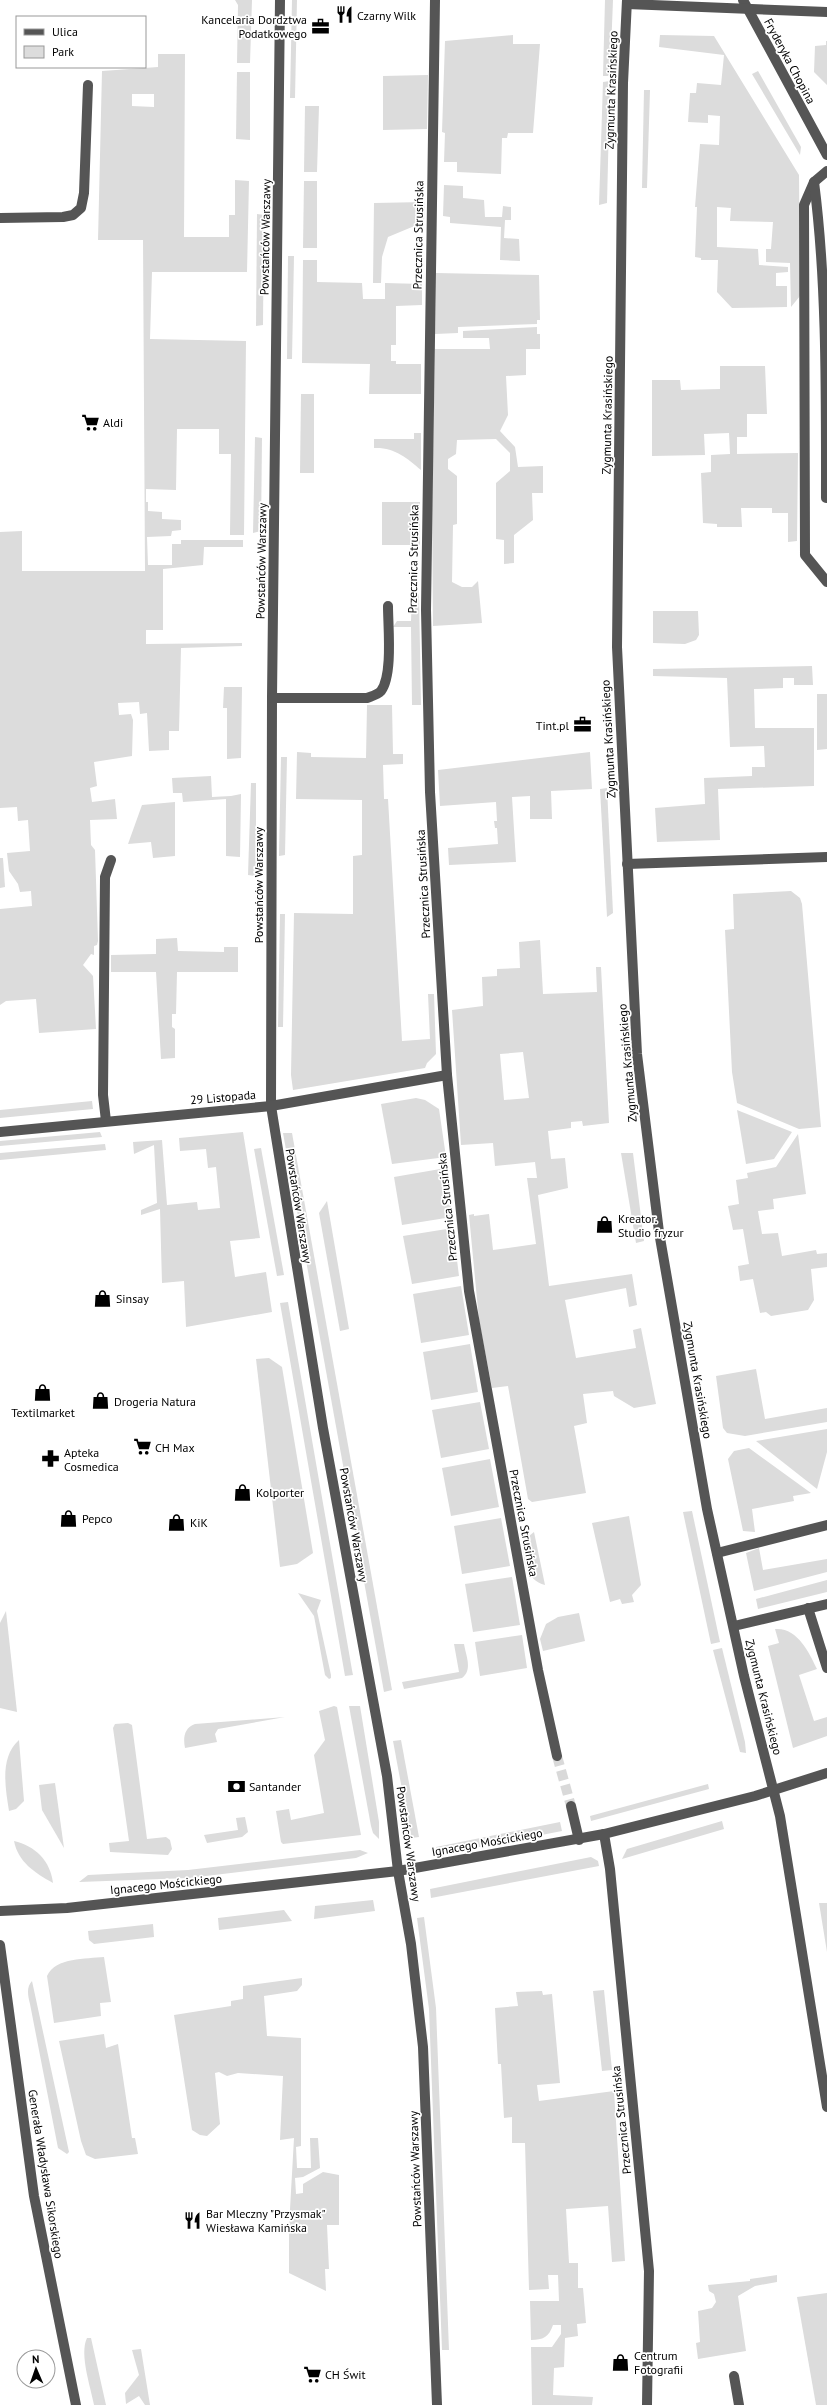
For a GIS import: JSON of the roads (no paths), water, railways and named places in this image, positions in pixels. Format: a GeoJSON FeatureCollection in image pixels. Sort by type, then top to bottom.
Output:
{"type":"FeatureCollection","features":[{"type":"Feature","properties":{"kind":"street","name":"Powstańców Warszawy"},"geometry":{"type":"LineString","coordinates":[[280,0],[272,698],[271,1106],[323,1428],[387,1776],[398,1871],[406,1908],[424,2047],[437,2405]]}},
{"type":"Feature","properties":{"kind":"street","name":"Przecznica Strusińska"},"geometry":{"type":"LineString","coordinates":[[435,0],[426,610],[430,792],[447,1075],[469,1291],[537,1664],[557,1756]]}},
{"type":"Feature","properties":{"kind":"street","name":"Fryderyka Chopina"},"geometry":{"type":"LineString","coordinates":[[743,0],[827,155]]}},
{"type":"Feature","properties":{"kind":"street"},"geometry":{"type":"LineString","coordinates":[[627,2],[748,10],[827,12]]}},
{"type":"Feature","properties":{"kind":"street","name":"Zygmunta Krasińskiego"},"geometry":{"type":"LineString","coordinates":[[627,2],[623,83],[617,639],[637,1054],[659,1232],[707,1508],[744,1676],[774,1789],[787,1849],[827,2107]]}},
{"type":"Feature","properties":{"kind":"street"},"geometry":{"type":"LineString","coordinates":[[0,218],[63,217],[73,215],[81,208],[84,192],[88,85]]}},
{"type":"Feature","properties":{"kind":"street"},"geometry":{"type":"LineString","coordinates":[[827,171],[814,182],[804,205],[805,555],[827,582]]}},
{"type":"Feature","properties":{"kind":"street"},"geometry":{"type":"LineString","coordinates":[[814,182],[821,219],[826,296],[826,498]]}},
{"type":"Feature","properties":{"kind":"street"},"geometry":{"type":"LineString","coordinates":[[272,698],[367,698],[376,695],[383,687],[387,668],[388,606]]}},
{"type":"Feature","properties":{"kind":"street"},"geometry":{"type":"LineString","coordinates":[[627,864],[827,857]]}},
{"type":"Feature","properties":{"kind":"street"},"geometry":{"type":"LineString","coordinates":[[106,1121],[103,1095],[104,877],[111,860]]}},
{"type":"Feature","properties":{"kind":"street","name":"29 Listopada"},"geometry":{"type":"LineString","coordinates":[[0,1132],[271,1106],[447,1075]]}},
{"type":"Feature","properties":{"kind":"street"},"geometry":{"type":"LineString","coordinates":[[717,1553],[827,1525]]}},
{"type":"Feature","properties":{"kind":"street"},"geometry":{"type":"LineString","coordinates":[[734,1626],[827,1604]]}},
{"type":"Feature","properties":{"kind":"street"},"geometry":{"type":"LineString","coordinates":[[808,1608],[827,1668]]}},
{"type":"Feature","properties":{"kind":"street","name":"Ignacego Mościckiego"},"geometry":{"type":"LineString","coordinates":[[0,1911],[67,1908],[398,1871],[579,1840],[755,1796],[827,1773]]}},
{"type":"Feature","properties":{"kind":"street"},"geometry":{"type":"LineString","coordinates":[[571,1806],[579,1840]]}},
{"type":"Feature","properties":{"kind":"street","name":"Przecznica Strusińska"},"geometry":{"type":"LineString","coordinates":[[604,1834],[610,1869],[649,2271],[647,2405]]}},
{"type":"Feature","properties":{"kind":"street","name":"Generała Władysława Sikorskiego"},"geometry":{"type":"LineString","coordinates":[[0,1945],[34,2196],[76,2405]]}},
{"type":"Feature","properties":{"kind":"street"},"geometry":{"type":"LineString","coordinates":[[734,2376],[739,2405]]}},
{"type":"Feature","properties":{"kind":"tunnel"},"geometry":{"type":"LineString","coordinates":[[557,1756],[571,1806]]}},
{"type":"Feature","properties":{"kind":"place","name":"Czarny Wilk"},"geometry":{"type":"Point","coordinates":[344,15]}},
{"type":"Feature","properties":{"kind":"place","name":"Kancelaria Dordztwa Podatkowego"},"geometry":{"type":"Point","coordinates":[320,26]}},
{"type":"Feature","properties":{"kind":"place","name":"Aldi"},"geometry":{"type":"Point","coordinates":[90,422]}},
{"type":"Feature","properties":{"kind":"place","name":"Tint.pl"},"geometry":{"type":"Point","coordinates":[582,725]}},
{"type":"Feature","properties":{"kind":"place","name":"Kreator. Studio fryzur"},"geometry":{"type":"Point","coordinates":[605,1225]}},
{"type":"Feature","properties":{"kind":"place","name":"Sinsay"},"geometry":{"type":"Point","coordinates":[103,1298]}},
{"type":"Feature","properties":{"kind":"place","name":"Textilmarket"},"geometry":{"type":"Point","coordinates":[43,1393]}},
{"type":"Feature","properties":{"kind":"place","name":"Drogeria Natura"},"geometry":{"type":"Point","coordinates":[101,1401]}},
{"type":"Feature","properties":{"kind":"place","name":"CH Max"},"geometry":{"type":"Point","coordinates":[142,1447]}},
{"type":"Feature","properties":{"kind":"place","name":"Apteka Cosmedica"},"geometry":{"type":"Point","coordinates":[51,1459]}},
{"type":"Feature","properties":{"kind":"place","name":"Kolporter"},"geometry":{"type":"Point","coordinates":[243,1492]}},
{"type":"Feature","properties":{"kind":"place","name":"Pepco"},"geometry":{"type":"Point","coordinates":[69,1518]}},
{"type":"Feature","properties":{"kind":"place","name":"KiK"},"geometry":{"type":"Point","coordinates":[177,1522]}},
{"type":"Feature","properties":{"kind":"place","name":"Santander"},"geometry":{"type":"Point","coordinates":[236,1786]}},
{"type":"Feature","properties":{"kind":"place","name":"Bar Mleczny \"Przysmak\" Wiesława Kamińska"},"geometry":{"type":"Point","coordinates":[193,2220]}},
{"type":"Feature","properties":{"kind":"place","name":"Centrum Fotografii"},"geometry":{"type":"Point","coordinates":[621,2362]}},
{"type":"Feature","properties":{"kind":"place","name":"CH Świt"},"geometry":{"type":"Point","coordinates":[312,2374]}}]}
